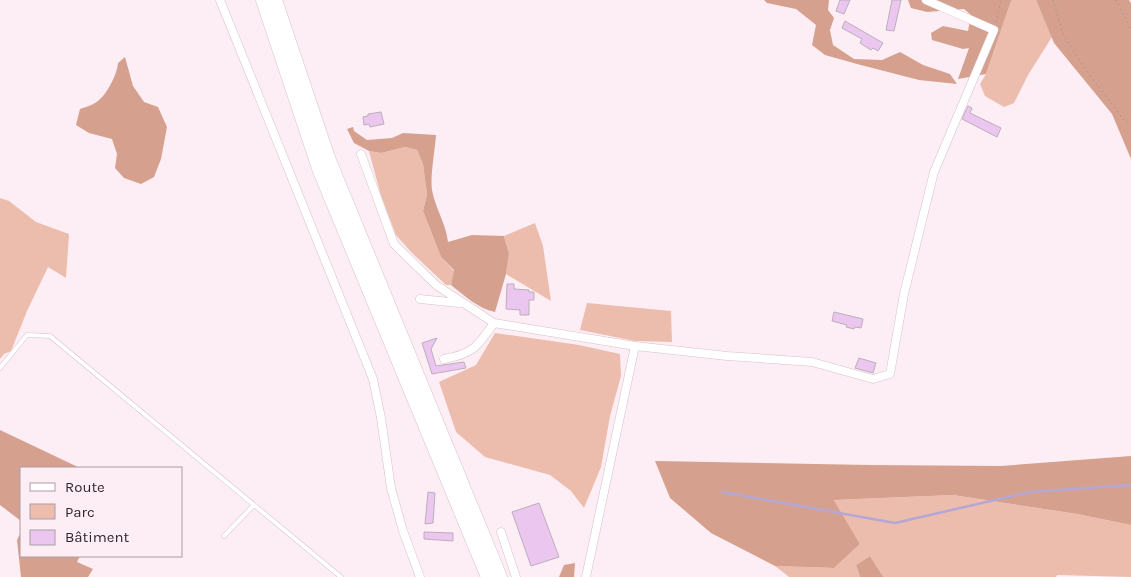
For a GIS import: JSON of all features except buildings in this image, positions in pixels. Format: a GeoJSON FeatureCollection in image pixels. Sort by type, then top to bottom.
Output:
{"type":"FeatureCollection","features":[{"type":"Feature","properties":{"kind":"highway"},"geometry":{"type":"LineString","coordinates":[[263,0],[324,179],[488,577]]}},
{"type":"Feature","properties":{"kind":"highway"},"geometry":{"type":"LineString","coordinates":[[275,0],[328,158],[500,577]]}},
{"type":"Feature","properties":{"kind":"street"},"geometry":{"type":"LineString","coordinates":[[220,0],[373,379],[392,488],[403,531],[420,577]]}},
{"type":"Feature","properties":{"kind":"street"},"geometry":{"type":"LineString","coordinates":[[361,154],[394,244],[436,285],[494,323],[636,346],[726,356],[812,362],[873,379],[890,374],[904,294],[934,172],[994,30],[926,0]]}},
{"type":"Feature","properties":{"kind":"street"},"geometry":{"type":"LineString","coordinates":[[420,299],[461,303]]}},
{"type":"Feature","properties":{"kind":"street"},"geometry":{"type":"LineString","coordinates":[[444,359],[458,356],[477,347],[494,323]]}},
{"type":"Feature","properties":{"kind":"street"},"geometry":{"type":"LineString","coordinates":[[586,577],[636,346]]}},
{"type":"Feature","properties":{"kind":"street"},"geometry":{"type":"LineString","coordinates":[[501,532],[516,577]]}},
{"type":"Feature","properties":{"kind":"lane"},"geometry":{"type":"LineString","coordinates":[[0,368],[27,335],[50,336],[341,577]]}},
{"type":"Feature","properties":{"kind":"lane"},"geometry":{"type":"LineString","coordinates":[[224,536],[253,506]]}},
{"type":"Feature","properties":{"kind":"path"},"geometry":{"type":"LineString","coordinates":[[994,30],[1001,0]]}},
{"type":"Feature","properties":{"kind":"path"},"geometry":{"type":"LineString","coordinates":[[1053,0],[1063,34],[1101,91],[1124,120],[1131,124]]}},
{"type":"Feature","properties":{"kind":"path"},"geometry":{"type":"LineString","coordinates":[[1116,0],[1131,29]]}},
{"type":"Feature","properties":{"kind":"green space"},"geometry":{"type":"Polygon","coordinates":[[[1036,0],[1052,37],[1028,75],[1014,103],[1004,107],[985,96],[980,84],[986,74],[1011,1],[1036,0]]]}},
{"type":"Feature","properties":{"kind":"green space"},"geometry":{"type":"Polygon","coordinates":[[[405,147],[417,150],[423,164],[427,195],[423,211],[441,257],[454,271],[451,285],[446,285],[396,235],[381,196],[369,151],[381,153],[405,147]]]}},
{"type":"Feature","properties":{"kind":"green space"},"geometry":{"type":"Polygon","coordinates":[[[0,198],[9,201],[36,222],[69,234],[66,278],[48,267],[11,351],[4,354],[0,359],[0,198]]]}},
{"type":"Feature","properties":{"kind":"green space"},"geometry":{"type":"Polygon","coordinates":[[[535,223],[543,246],[551,301],[506,274],[509,254],[504,236],[535,223]]]}},
{"type":"Feature","properties":{"kind":"green space"},"geometry":{"type":"Polygon","coordinates":[[[587,303],[671,311],[672,342],[635,341],[580,330],[587,303]]]}},
{"type":"Feature","properties":{"kind":"green space"},"geometry":{"type":"Polygon","coordinates":[[[495,333],[579,345],[620,354],[621,376],[610,416],[601,467],[584,508],[571,491],[550,475],[485,457],[456,432],[439,382],[476,365],[495,333]]]}},
{"type":"Feature","properties":{"kind":"green space"},"geometry":{"type":"Polygon","coordinates":[[[953,495],[1077,514],[1131,525],[1131,577],[1057,575],[1056,577],[884,577],[870,556],[856,565],[860,577],[789,577],[775,566],[834,568],[860,544],[834,500],[953,495]]]}},
{"type":"Feature","properties":{"kind":"shaded area"},"geometry":{"type":"Polygon","coordinates":[[[764,0],[829,0],[828,10],[834,18],[830,30],[833,45],[854,59],[882,60],[900,52],[923,65],[950,74],[957,84],[919,80],[825,55],[812,45],[816,25],[796,9],[767,3],[764,0]]]}},
{"type":"Feature","properties":{"kind":"shaded area"},"geometry":{"type":"Polygon","coordinates":[[[908,0],[1013,0],[1011,1],[986,74],[958,79],[969,48],[963,49],[932,40],[931,33],[943,26],[968,31],[971,15],[964,9],[927,12],[911,8],[908,0]]]}},
{"type":"Feature","properties":{"kind":"shaded area"},"geometry":{"type":"Polygon","coordinates":[[[1036,0],[1129,0],[1131,3],[1131,159],[1112,114],[1054,43],[1036,0]]]}},
{"type":"Feature","properties":{"kind":"shaded area"},"geometry":{"type":"Polygon","coordinates":[[[125,57],[133,86],[144,102],[158,107],[167,127],[161,159],[154,177],[141,184],[124,178],[115,168],[117,154],[112,139],[89,133],[76,125],[80,109],[95,103],[103,96],[113,79],[118,63],[125,57]]]}},
{"type":"Feature","properties":{"kind":"shaded area"},"geometry":{"type":"Polygon","coordinates":[[[353,127],[354,131],[367,140],[392,138],[403,133],[436,135],[432,190],[448,242],[472,235],[504,236],[509,254],[506,274],[495,312],[477,305],[451,285],[454,270],[441,257],[423,211],[427,195],[423,164],[417,150],[405,147],[381,153],[369,151],[354,143],[347,129],[353,127]]]}},
{"type":"Feature","properties":{"kind":"shaded area"},"geometry":{"type":"Polygon","coordinates":[[[0,430],[78,467],[20,467],[20,520],[0,505],[0,430]]]}},
{"type":"Feature","properties":{"kind":"shaded area"},"geometry":{"type":"Polygon","coordinates":[[[1131,456],[1131,525],[1077,514],[953,495],[834,500],[860,544],[834,568],[775,566],[711,533],[670,498],[655,461],[1001,466],[1131,456]]]}},
{"type":"Feature","properties":{"kind":"shaded area"},"geometry":{"type":"Polygon","coordinates":[[[20,534],[20,557],[80,557],[77,562],[93,569],[88,577],[21,577],[17,540],[20,534]]]}},
{"type":"Feature","properties":{"kind":"shaded area"},"geometry":{"type":"Polygon","coordinates":[[[870,556],[884,577],[860,577],[856,565],[870,556]]]}},
{"type":"Feature","properties":{"kind":"shaded area"},"geometry":{"type":"Polygon","coordinates":[[[575,563],[574,577],[559,577],[564,565],[575,563]]]}},
{"type":"Feature","properties":{"kind":"waterway"},"geometry":{"type":"LineString","coordinates":[[722,492],[895,523],[1030,492],[1131,485]]}}]}
